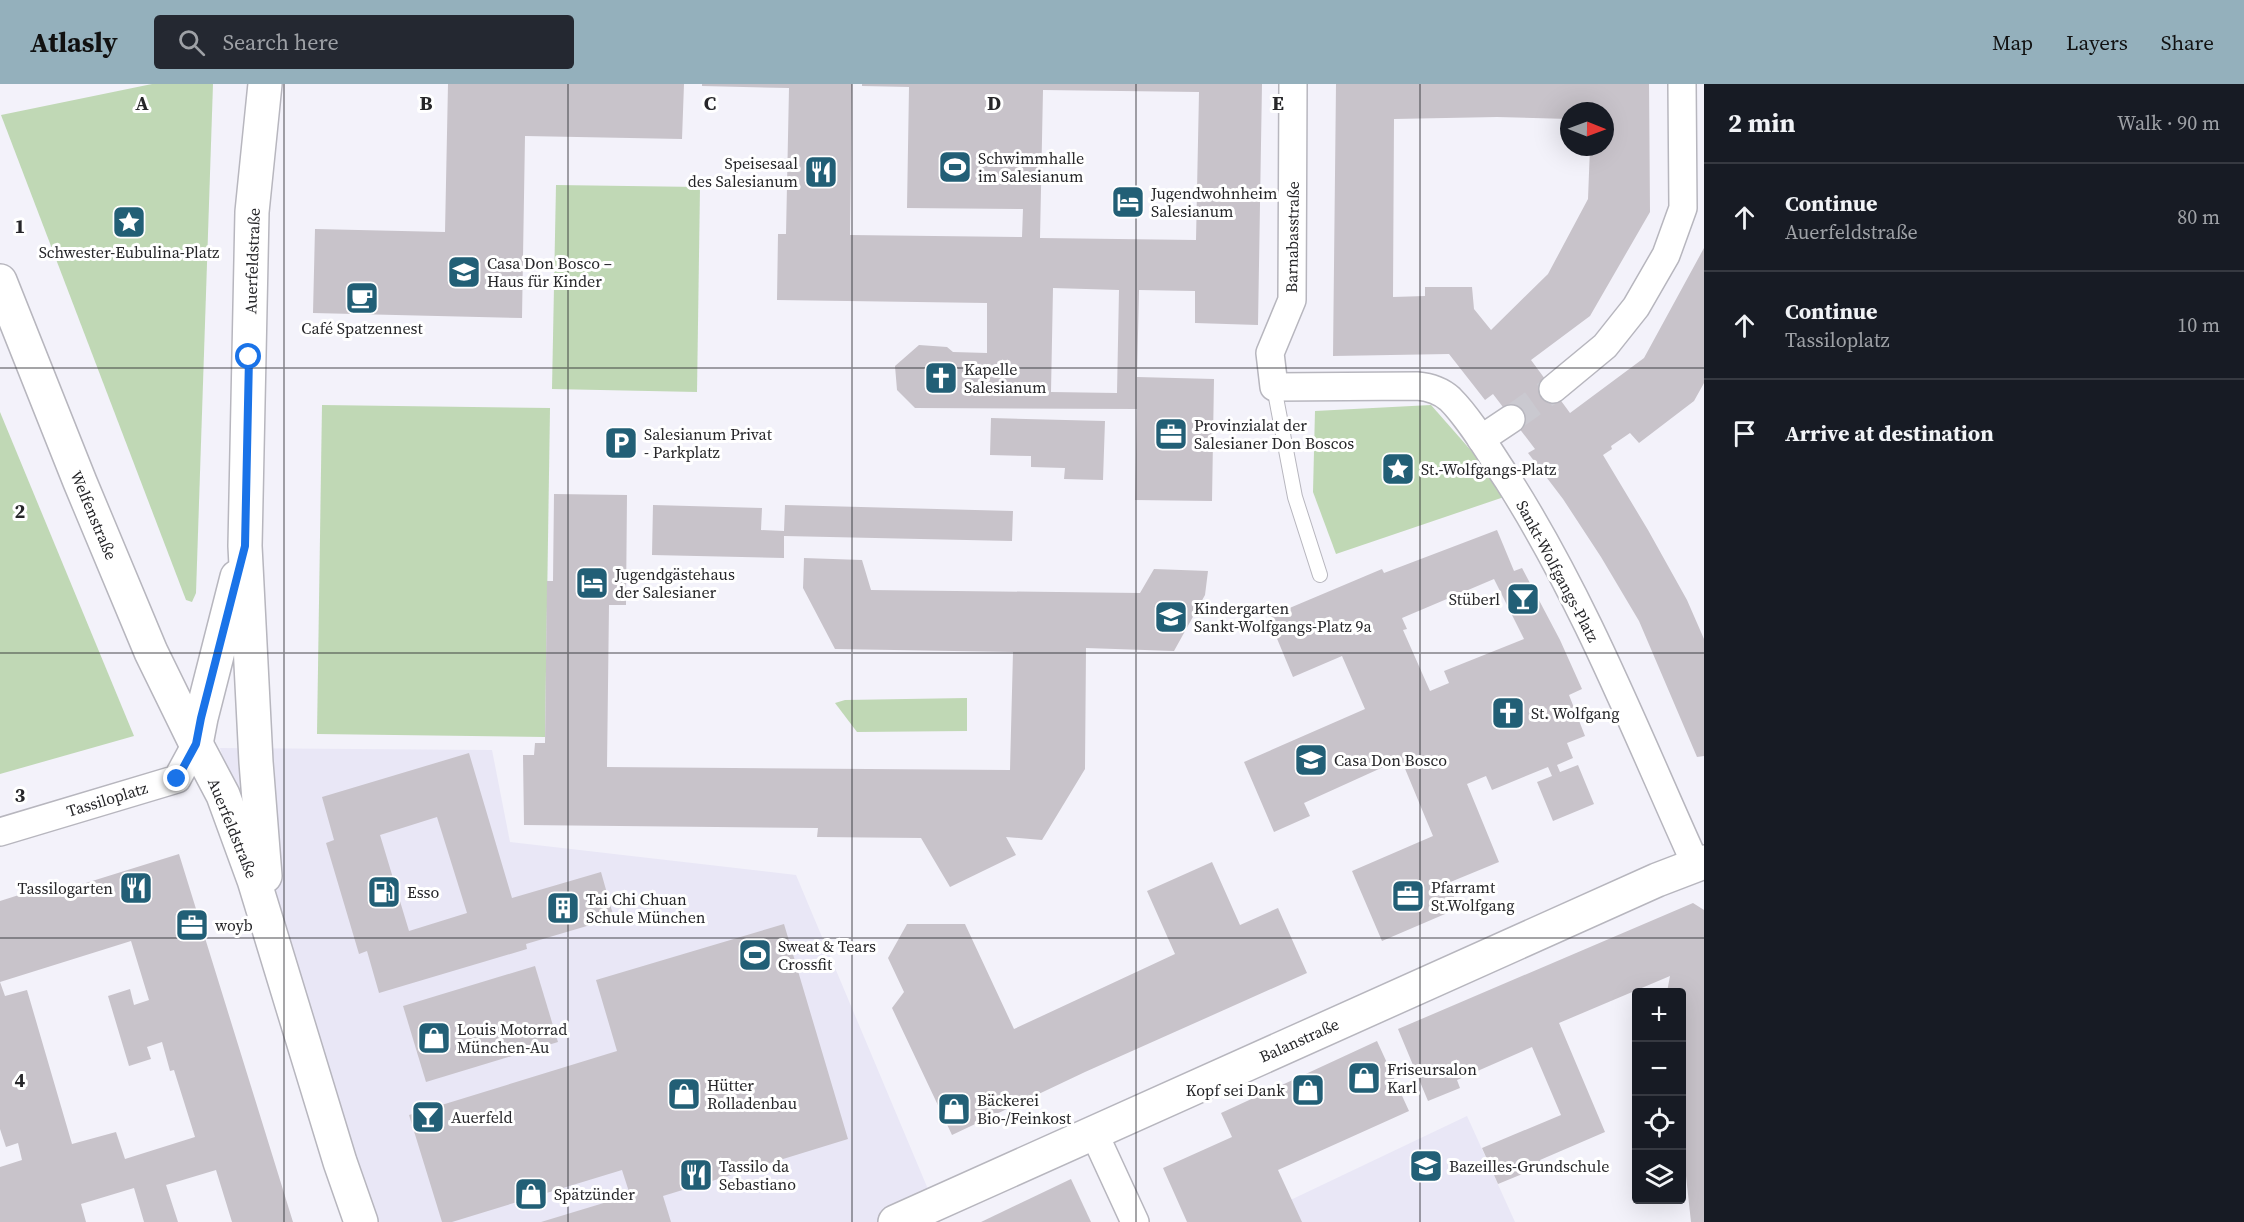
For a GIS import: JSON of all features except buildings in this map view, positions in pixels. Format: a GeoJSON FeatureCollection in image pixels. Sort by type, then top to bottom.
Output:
{"type":"FeatureCollection","features":[{"type":"Feature","properties":{"kind":"street","name":"Auerfeldstraße"},"geometry":{"type":"LineString","coordinates":[[264,84],[252,212],[245,546],[256,762],[270,937]]}},
{"type":"Feature","properties":{"kind":"street","name":"Barnabasstraße"},"geometry":{"type":"LineString","coordinates":[[1274,387],[1270,353],[1292,300],[1293,84]]}},
{"type":"Feature","properties":{"kind":"street"},"geometry":{"type":"LineString","coordinates":[[1552,389],[1605,346],[1636,307],[1666,255],[1683,208],[1682,84]]}},
{"type":"Feature","properties":{"kind":"street","name":"Welfenstraße"},"geometry":{"type":"LineString","coordinates":[[0,281],[115,567],[151,652],[196,744]]}},
{"type":"Feature","properties":{"kind":"street","name":"Sankt-Wolfgangs-Platz"},"geometry":{"type":"LineString","coordinates":[[1274,387],[1417,386],[1433,388],[1449,398],[1481,439],[1528,513],[1611,671],[1700,863]]}},
{"type":"Feature","properties":{"kind":"street"},"geometry":{"type":"LineString","coordinates":[[1481,439],[1511,419]]}},
{"type":"Feature","properties":{"kind":"street","name":"Auerfeldstraße"},"geometry":{"type":"LineString","coordinates":[[245,546],[196,744],[223,795],[254,880],[340,1162],[362,1222]]}},
{"type":"Feature","properties":{"kind":"street","name":"Tassiloplatz"},"geometry":{"type":"LineString","coordinates":[[0,832],[177,779],[196,744]]}},
{"type":"Feature","properties":{"kind":"street","name":"Balanstraße"},"geometry":{"type":"LineString","coordinates":[[895,1222],[1627,893],[1700,863]]}},
{"type":"Feature","properties":{"kind":"street"},"geometry":{"type":"LineString","coordinates":[[1094,1133],[1135,1222]]}},
{"type":"Feature","properties":{"kind":"lane"},"geometry":{"type":"LineString","coordinates":[[1274,387],[1295,497],[1320,575]]}},
{"type":"Feature","properties":{"kind":"shaded area"},"geometry":{"type":"Polygon","coordinates":[[[220,748],[492,750],[510,842],[796,875],[938,1213],[921,1222],[368,1222],[344,1156],[220,748]]]}},
{"type":"Feature","properties":{"kind":"shaded area","name":"Bazeilles-Grundschule"},"geometry":{"type":"Polygon","coordinates":[[[1467,1116],[1515,1222],[1244,1222],[1467,1116]]]}},
{"type":"Feature","properties":{"kind":"green space"},"geometry":{"type":"Polygon","coordinates":[[[152,84],[213,84],[196,593],[192,602],[186,600],[1,115],[152,84]]]}},
{"type":"Feature","properties":{"kind":"green space"},"geometry":{"type":"Polygon","coordinates":[[[556,185],[700,187],[697,392],[552,389],[556,185]]]}},
{"type":"Feature","properties":{"kind":"green space"},"geometry":{"type":"Polygon","coordinates":[[[322,405],[550,408],[545,737],[317,734],[322,405]]]}},
{"type":"Feature","properties":{"kind":"green space"},"geometry":{"type":"Polygon","coordinates":[[[1431,405],[1475,455],[1504,497],[1336,554],[1313,492],[1315,411],[1431,405]]]}},
{"type":"Feature","properties":{"kind":"green space"},"geometry":{"type":"Polygon","coordinates":[[[0,412],[134,736],[0,774],[0,412]]]}},
{"type":"Feature","properties":{"kind":"green space"},"geometry":{"type":"Polygon","coordinates":[[[967,698],[967,731],[857,732],[835,703],[845,700],[967,698]]]}},
{"type":"Feature","properties":{"kind":"tunnel"},"geometry":{"type":"LineString","coordinates":[[1511,419],[1553,389]]}},
{"type":"Feature","properties":{"kind":"place","name":"Schwimmhalle im Salesianum"},"geometry":{"type":"Point","coordinates":[955,167]}},
{"type":"Feature","properties":{"kind":"place","name":"Speisesaal des Salesianum"},"geometry":{"type":"Point","coordinates":[821,172]}},
{"type":"Feature","properties":{"kind":"place","name":"Jugendwohnheim Salesianum"},"geometry":{"type":"Point","coordinates":[1128,202]}},
{"type":"Feature","properties":{"kind":"place","name":"Schwester-Eubulina-Platz"},"geometry":{"type":"Point","coordinates":[129,222]}},
{"type":"Feature","properties":{"kind":"place","name":"Casa Don Bosco – Haus für Kinder"},"geometry":{"type":"Point","coordinates":[464,272]}},
{"type":"Feature","properties":{"kind":"place","name":"Café Spatzennest"},"geometry":{"type":"Point","coordinates":[362,298]}},
{"type":"Feature","properties":{"kind":"place","name":"Kapelle Salesianum"},"geometry":{"type":"Point","coordinates":[941,378]}},
{"type":"Feature","properties":{"kind":"place","name":"Provinzialat der Salesianer Don Boscos"},"geometry":{"type":"Point","coordinates":[1171,434]}},
{"type":"Feature","properties":{"kind":"place","name":"Salesianum Privat - Parkplatz"},"geometry":{"type":"Point","coordinates":[621,443]}},
{"type":"Feature","properties":{"kind":"place","name":"St.-Wolfgangs-Platz"},"geometry":{"type":"Point","coordinates":[1398,469]}},
{"type":"Feature","properties":{"kind":"place","name":"Jugendgästehaus der Salesianer"},"geometry":{"type":"Point","coordinates":[592,583]}},
{"type":"Feature","properties":{"kind":"place","name":"Stüberl"},"geometry":{"type":"Point","coordinates":[1523,599]}},
{"type":"Feature","properties":{"kind":"place","name":"Kindergarten Sankt-Wolfgangs-Platz 9a"},"geometry":{"type":"Point","coordinates":[1171,617]}},
{"type":"Feature","properties":{"kind":"place","name":"St. Wolfgang"},"geometry":{"type":"Point","coordinates":[1508,713]}},
{"type":"Feature","properties":{"kind":"place","name":"Casa Don Bosco"},"geometry":{"type":"Point","coordinates":[1311,760]}},
{"type":"Feature","properties":{"kind":"place","name":"Tassilogarten"},"geometry":{"type":"Point","coordinates":[136,888]}},
{"type":"Feature","properties":{"kind":"place","name":"Esso"},"geometry":{"type":"Point","coordinates":[384,892]}},
{"type":"Feature","properties":{"kind":"place","name":"Pfarramt St.Wolfgang"},"geometry":{"type":"Point","coordinates":[1408,896]}},
{"type":"Feature","properties":{"kind":"place","name":"Tai Chi Chuan Schule München"},"geometry":{"type":"Point","coordinates":[563,908]}},
{"type":"Feature","properties":{"kind":"place","name":"woyb"},"geometry":{"type":"Point","coordinates":[192,925]}},
{"type":"Feature","properties":{"kind":"place","name":"Sweat & Tears Crossfit"},"geometry":{"type":"Point","coordinates":[755,955]}},
{"type":"Feature","properties":{"kind":"place","name":"Louis Motorrad München-Au"},"geometry":{"type":"Point","coordinates":[434,1038]}},
{"type":"Feature","properties":{"kind":"place","name":"Friseursalon Karl"},"geometry":{"type":"Point","coordinates":[1364,1078]}},
{"type":"Feature","properties":{"kind":"place","name":"Kopf sei Dank"},"geometry":{"type":"Point","coordinates":[1308,1090]}},
{"type":"Feature","properties":{"kind":"place","name":"Hütter Rolladenbau"},"geometry":{"type":"Point","coordinates":[684,1094]}},
{"type":"Feature","properties":{"kind":"place","name":"Bäckerei Bio-/Feinkost"},"geometry":{"type":"Point","coordinates":[954,1109]}},
{"type":"Feature","properties":{"kind":"place","name":"Auerfeld"},"geometry":{"type":"Point","coordinates":[428,1117]}},
{"type":"Feature","properties":{"kind":"place","name":"Bazeilles-Grundschule"},"geometry":{"type":"Point","coordinates":[1426,1166]}},
{"type":"Feature","properties":{"kind":"place","name":"Tassilo da Sebastiano"},"geometry":{"type":"Point","coordinates":[696,1175]}},
{"type":"Feature","properties":{"kind":"place","name":"Spätzünder"},"geometry":{"type":"Point","coordinates":[531,1194]}},
{"type":"Feature","properties":{"kind":"route"},"geometry":{"type":"LineString","coordinates":[[177,779],[196,744],[245,546],[249,357]]}}]}
